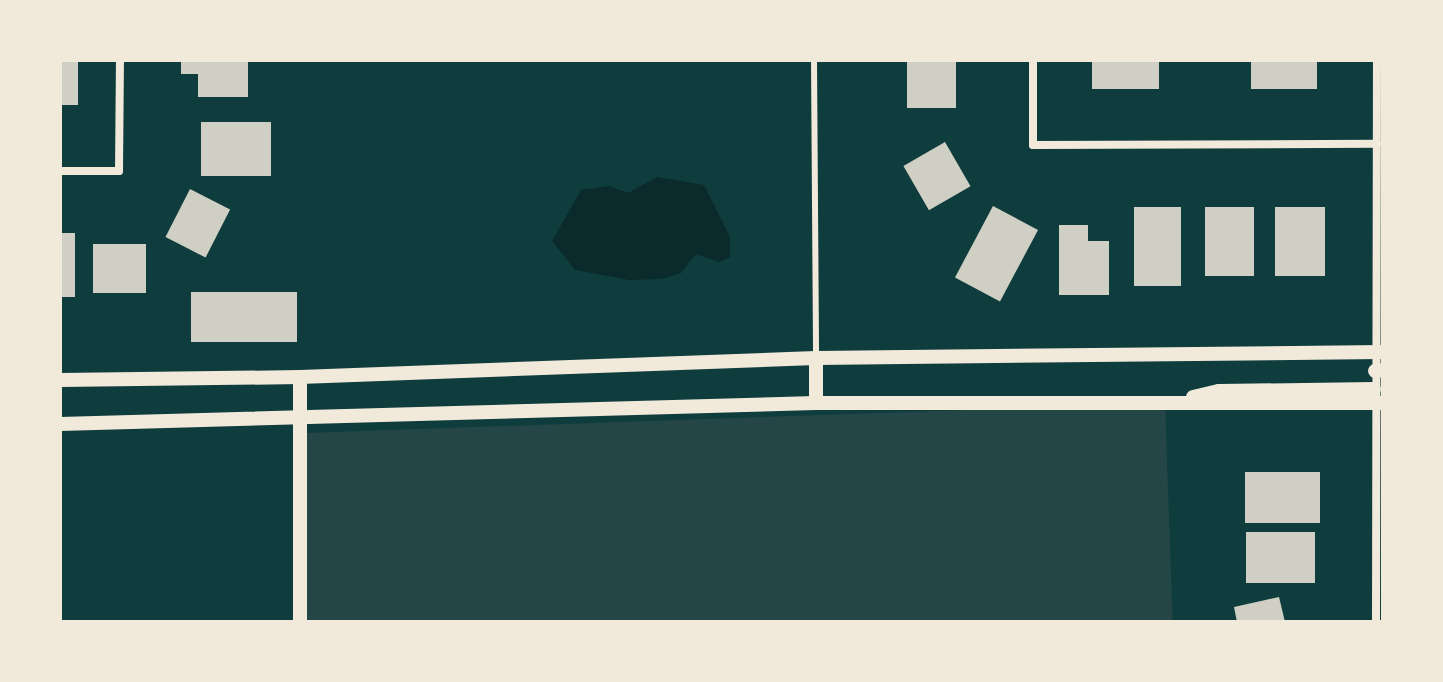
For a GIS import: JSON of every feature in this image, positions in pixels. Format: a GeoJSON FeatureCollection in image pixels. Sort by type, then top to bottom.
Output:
{"type":"FeatureCollection","features":[{"type":"Feature","properties":{"kind":"street"},"geometry":{"type":"LineString","coordinates":[[60,171],[119,171],[120,60]]}},
{"type":"Feature","properties":{"kind":"street"},"geometry":{"type":"LineString","coordinates":[[1033,60],[1033,145],[1377,144]]}},
{"type":"Feature","properties":{"kind":"street"},"geometry":{"type":"LineString","coordinates":[[1376,622],[1379,371],[1377,60]]}},
{"type":"Feature","properties":{"kind":"street"},"geometry":{"type":"LineString","coordinates":[[60,380],[300,377],[816,358],[1379,352]]}},
{"type":"Feature","properties":{"kind":"street"},"geometry":{"type":"LineString","coordinates":[[816,358],[816,403]]}},
{"type":"Feature","properties":{"kind":"street"},"geometry":{"type":"LineString","coordinates":[[300,377],[300,622]]}},
{"type":"Feature","properties":{"kind":"street"},"geometry":{"type":"LineString","coordinates":[[60,424],[816,403],[1165,403],[1377,398]]}},
{"type":"Feature","properties":{"kind":"lane"},"geometry":{"type":"LineString","coordinates":[[814,60],[816,358]]}},
{"type":"Feature","properties":{"kind":"shaded area"},"geometry":{"type":"Polygon","coordinates":[[[657,177],[704,185],[730,237],[730,257],[719,262],[696,254],[681,273],[662,279],[629,280],[575,270],[552,241],[581,190],[609,186],[628,193],[657,177]]]}},
{"type":"Feature","properties":{"kind":"shaded area"},"geometry":{"type":"Polygon","coordinates":[[[1165,403],[1173,622],[306,622],[300,433],[1165,403]]]}},
{"type":"Feature","properties":{"kind":"building"},"geometry":{"type":"Polygon","coordinates":[[[60,60],[78,60],[78,105],[60,105],[60,60]]]}},
{"type":"Feature","properties":{"kind":"building"},"geometry":{"type":"Polygon","coordinates":[[[181,60],[248,60],[248,97],[198,97],[198,74],[181,74],[181,60]]]}},
{"type":"Feature","properties":{"kind":"building"},"geometry":{"type":"Polygon","coordinates":[[[907,60],[956,60],[956,108],[907,108],[907,60]]]}},
{"type":"Feature","properties":{"kind":"building"},"geometry":{"type":"Polygon","coordinates":[[[1092,60],[1159,60],[1159,89],[1092,89],[1092,60]]]}},
{"type":"Feature","properties":{"kind":"building"},"geometry":{"type":"Polygon","coordinates":[[[1251,60],[1317,60],[1317,89],[1251,89],[1251,60]]]}},
{"type":"Feature","properties":{"kind":"building"},"geometry":{"type":"Polygon","coordinates":[[[201,122],[271,122],[271,176],[201,176],[201,122]]]}},
{"type":"Feature","properties":{"kind":"building"},"geometry":{"type":"Polygon","coordinates":[[[945,142],[970,186],[929,210],[903,166],[945,142]]]}},
{"type":"Feature","properties":{"kind":"building"},"geometry":{"type":"Polygon","coordinates":[[[190,189],[230,209],[206,258],[165,237],[190,189]]]}},
{"type":"Feature","properties":{"kind":"building"},"geometry":{"type":"Polygon","coordinates":[[[993,206],[1038,230],[1000,301],[955,278],[993,206]]]}},
{"type":"Feature","properties":{"kind":"building"},"geometry":{"type":"Polygon","coordinates":[[[1134,207],[1181,207],[1181,286],[1134,286],[1134,207]]]}},
{"type":"Feature","properties":{"kind":"building"},"geometry":{"type":"Polygon","coordinates":[[[1205,207],[1254,207],[1254,276],[1205,276],[1205,207]]]}},
{"type":"Feature","properties":{"kind":"building"},"geometry":{"type":"Polygon","coordinates":[[[1275,207],[1325,207],[1325,276],[1275,276],[1275,207]]]}},
{"type":"Feature","properties":{"kind":"building"},"geometry":{"type":"Polygon","coordinates":[[[1059,225],[1088,225],[1088,241],[1109,241],[1109,295],[1059,295],[1059,225]]]}},
{"type":"Feature","properties":{"kind":"building"},"geometry":{"type":"Polygon","coordinates":[[[60,233],[75,233],[75,297],[60,297],[60,233]]]}},
{"type":"Feature","properties":{"kind":"building"},"geometry":{"type":"Polygon","coordinates":[[[93,244],[146,244],[146,293],[93,293],[93,244]]]}},
{"type":"Feature","properties":{"kind":"building"},"geometry":{"type":"Polygon","coordinates":[[[191,292],[297,292],[297,342],[191,342],[191,292]]]}},
{"type":"Feature","properties":{"kind":"building"},"geometry":{"type":"Polygon","coordinates":[[[1245,472],[1320,472],[1320,523],[1245,523],[1245,472]]]}},
{"type":"Feature","properties":{"kind":"building"},"geometry":{"type":"Polygon","coordinates":[[[1246,532],[1315,532],[1315,583],[1246,583],[1246,532]]]}},
{"type":"Feature","properties":{"kind":"building"},"geometry":{"type":"Polygon","coordinates":[[[1279,597],[1285,622],[1237,622],[1234,607],[1279,597]]]}}]}
